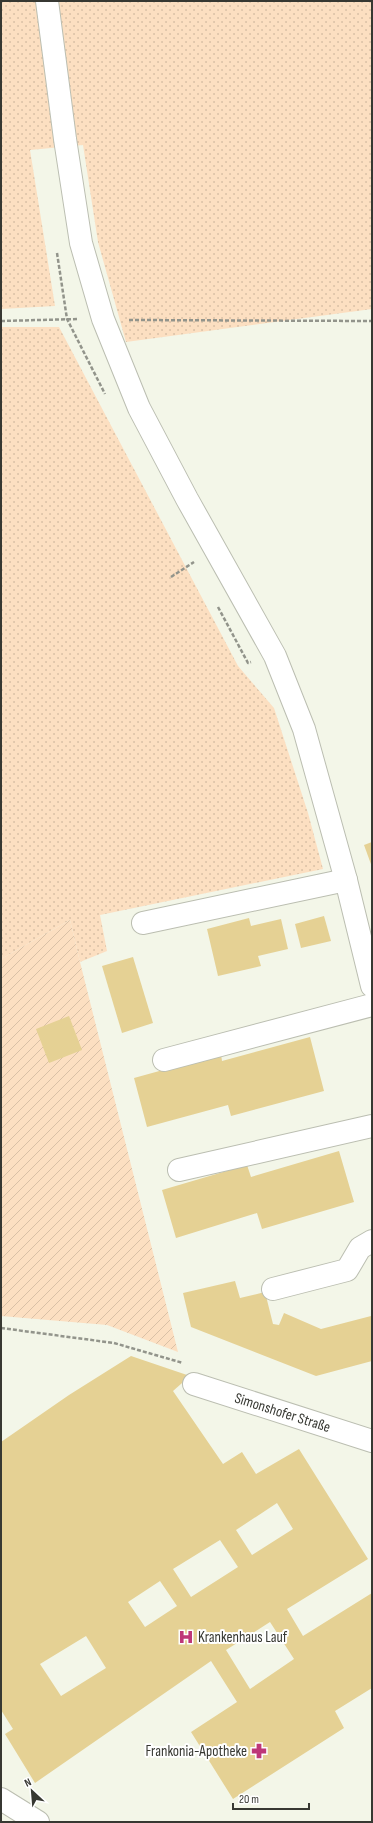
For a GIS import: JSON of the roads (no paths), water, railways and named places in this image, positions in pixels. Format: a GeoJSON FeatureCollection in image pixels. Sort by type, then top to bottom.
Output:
{"type":"FeatureCollection","features":[{"type":"Feature","properties":{"kind":"street"},"geometry":{"type":"LineString","coordinates":[[47,1],[65,139],[81,244],[103,320],[139,408],[278,664],[304,729],[346,880],[365,932],[372,986]]}},
{"type":"Feature","properties":{"kind":"street"},"geometry":{"type":"LineString","coordinates":[[143,923],[346,880]]}},
{"type":"Feature","properties":{"kind":"street"},"geometry":{"type":"LineString","coordinates":[[164,1060],[372,1005]]}},
{"type":"Feature","properties":{"kind":"street"},"geometry":{"type":"LineString","coordinates":[[179,1170],[372,1126]]}},
{"type":"Feature","properties":{"kind":"street"},"geometry":{"type":"LineString","coordinates":[[273,1289],[347,1270],[360,1248],[372,1241]]}},
{"type":"Feature","properties":{"kind":"street","name":"Simonshofer Straße"},"geometry":{"type":"LineString","coordinates":[[194,1384],[372,1440]]}},
{"type":"Feature","properties":{"kind":"street"},"geometry":{"type":"LineString","coordinates":[[1,1799],[38,1822]]}},
{"type":"Feature","properties":{"kind":"place","name":"Krankenhaus Lauf"},"geometry":{"type":"Point","coordinates":[186,1637]}},
{"type":"Feature","properties":{"kind":"place","name":"Frankonia-Apotheke"},"geometry":{"type":"Point","coordinates":[259,1751]}}]}
